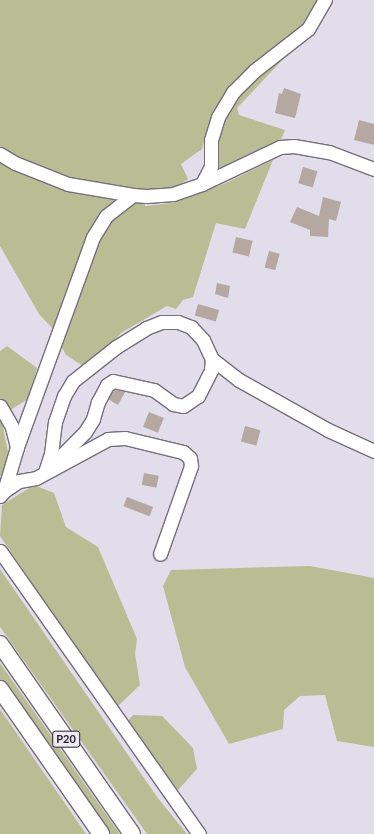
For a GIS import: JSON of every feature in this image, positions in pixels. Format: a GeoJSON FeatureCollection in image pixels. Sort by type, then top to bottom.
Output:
{"type":"FeatureCollection","features":[{"type":"Feature","properties":{"kind":"main road","name":"Р20"},"geometry":{"type":"LineString","coordinates":[[0,644],[132,834]]}},
{"type":"Feature","properties":{"kind":"main road","name":"Р20"},"geometry":{"type":"LineString","coordinates":[[0,689],[101,834]]}},
{"type":"Feature","properties":{"kind":"street"},"geometry":{"type":"LineString","coordinates":[[202,184],[211,166],[211,140],[218,118],[232,92],[254,71],[308,29],[325,0]]}},
{"type":"Feature","properties":{"kind":"street"},"geometry":{"type":"LineString","coordinates":[[0,154],[15,163],[68,184],[146,196],[173,194],[202,184],[280,147],[294,146],[329,152],[374,169]]}},
{"type":"Feature","properties":{"kind":"street"},"geometry":{"type":"LineString","coordinates":[[0,160],[15,163]]}},
{"type":"Feature","properties":{"kind":"street"},"geometry":{"type":"LineString","coordinates":[[2,493],[17,447],[94,237],[106,216],[133,195]]}},
{"type":"Feature","properties":{"kind":"street"},"geometry":{"type":"LineString","coordinates":[[45,472],[51,454],[55,422],[64,396],[84,371],[116,346],[146,328],[162,322],[178,322],[191,327],[203,340],[212,359],[239,380],[328,430],[374,451]]}},
{"type":"Feature","properties":{"kind":"street"},"geometry":{"type":"LineString","coordinates":[[45,472],[85,432],[93,419],[98,402],[113,381],[154,390],[173,404],[183,406],[198,396],[211,370],[212,359]]}},
{"type":"Feature","properties":{"kind":"street"},"geometry":{"type":"LineString","coordinates":[[0,406],[12,427],[17,447]]}},
{"type":"Feature","properties":{"kind":"street"},"geometry":{"type":"LineString","coordinates":[[2,493],[19,482],[36,478],[108,440],[126,438],[183,452],[190,458],[191,466],[160,554]]}},
{"type":"Feature","properties":{"kind":"street"},"geometry":{"type":"LineString","coordinates":[[0,550],[199,834]]}},
{"type":"Feature","properties":{"kind":"green space"},"geometry":{"type":"Polygon","coordinates":[[[0,0],[321,0],[306,26],[229,90],[211,117],[202,149],[181,164],[188,179],[173,190],[143,192],[145,206],[172,203],[226,183],[273,160],[245,229],[216,223],[193,297],[183,300],[176,309],[167,306],[121,333],[106,349],[83,366],[66,355],[52,328],[39,314],[0,246],[0,0]]]}},
{"type":"Feature","properties":{"kind":"green space"},"geometry":{"type":"Polygon","coordinates":[[[306,35],[237,108],[239,115],[285,130],[279,144],[221,172],[215,165],[216,136],[235,94],[306,35]]]}},
{"type":"Feature","properties":{"kind":"green space"},"geometry":{"type":"Polygon","coordinates":[[[7,346],[37,368],[28,399],[12,409],[3,428],[9,457],[0,477],[0,351],[7,346]]]}},
{"type":"Feature","properties":{"kind":"green space"},"geometry":{"type":"Polygon","coordinates":[[[34,485],[54,493],[66,527],[98,547],[137,639],[135,654],[140,685],[117,707],[0,536],[2,505],[34,485]]]}},
{"type":"Feature","properties":{"kind":"green space"},"geometry":{"type":"Polygon","coordinates":[[[310,566],[374,578],[374,747],[337,741],[325,695],[300,696],[284,710],[283,729],[229,744],[185,667],[163,586],[171,570],[310,566]]]}},
{"type":"Feature","properties":{"kind":"green space"},"geometry":{"type":"Polygon","coordinates":[[[0,569],[157,797],[187,834],[147,834],[0,627],[0,569]]]}},
{"type":"Feature","properties":{"kind":"green space"},"geometry":{"type":"Polygon","coordinates":[[[0,663],[120,834],[101,834],[0,689],[0,663]]]}},
{"type":"Feature","properties":{"kind":"green space"},"geometry":{"type":"Polygon","coordinates":[[[0,709],[86,834],[0,834],[0,709]]]}},
{"type":"Feature","properties":{"kind":"green space"},"geometry":{"type":"Polygon","coordinates":[[[133,715],[162,716],[193,748],[197,769],[178,790],[127,722],[133,715]]]}},
{"type":"Feature","properties":{"kind":"building"},"geometry":{"type":"Polygon","coordinates":[[[284,88],[301,94],[295,118],[275,113],[279,93],[282,94],[284,88]]]}},
{"type":"Feature","properties":{"kind":"building"},"geometry":{"type":"Polygon","coordinates":[[[359,120],[374,124],[374,145],[354,140],[359,120]]]}},
{"type":"Feature","properties":{"kind":"building"},"geometry":{"type":"Polygon","coordinates":[[[303,167],[317,171],[313,187],[298,183],[303,167]]]}},
{"type":"Feature","properties":{"kind":"building"},"geometry":{"type":"Polygon","coordinates":[[[323,197],[341,202],[336,221],[329,219],[328,237],[310,236],[310,230],[290,222],[297,207],[319,216],[323,197]]]}},
{"type":"Feature","properties":{"kind":"building"},"geometry":{"type":"Polygon","coordinates":[[[236,237],[253,241],[249,256],[232,253],[236,237]]]}},
{"type":"Feature","properties":{"kind":"building"},"geometry":{"type":"Polygon","coordinates":[[[269,251],[280,254],[275,270],[265,267],[269,251]]]}},
{"type":"Feature","properties":{"kind":"building"},"geometry":{"type":"Polygon","coordinates":[[[217,283],[230,286],[228,298],[215,294],[217,283]]]}},
{"type":"Feature","properties":{"kind":"building"},"geometry":{"type":"Polygon","coordinates":[[[198,304],[219,310],[216,322],[195,316],[198,304]]]}},
{"type":"Feature","properties":{"kind":"building"},"geometry":{"type":"Polygon","coordinates":[[[115,390],[125,392],[118,405],[108,399],[115,390]]]}},
{"type":"Feature","properties":{"kind":"building"},"geometry":{"type":"Polygon","coordinates":[[[149,412],[164,418],[158,433],[143,427],[149,412]]]}},
{"type":"Feature","properties":{"kind":"building"},"geometry":{"type":"Polygon","coordinates":[[[245,426],[260,430],[256,446],[241,441],[245,426]]]}},
{"type":"Feature","properties":{"kind":"building"},"geometry":{"type":"Polygon","coordinates":[[[144,473],[159,476],[156,488],[142,485],[144,473]]]}},
{"type":"Feature","properties":{"kind":"building"},"geometry":{"type":"Polygon","coordinates":[[[127,497],[153,507],[150,516],[123,506],[127,497]]]}}]}
